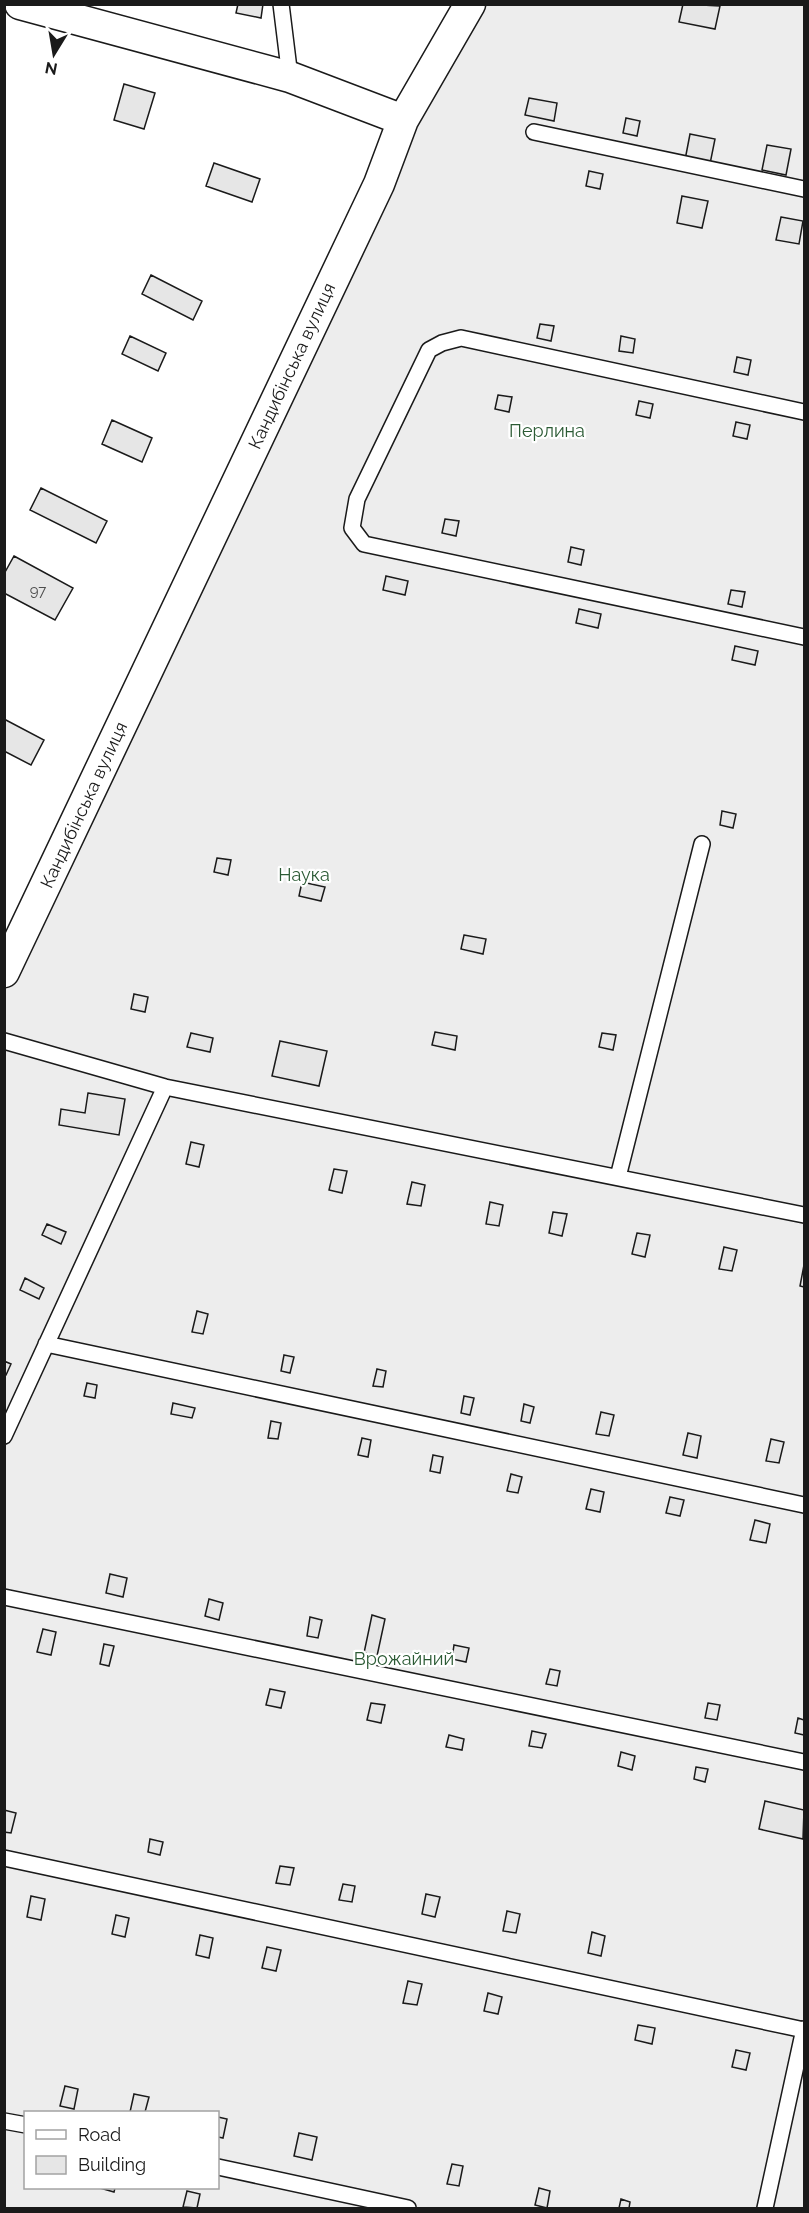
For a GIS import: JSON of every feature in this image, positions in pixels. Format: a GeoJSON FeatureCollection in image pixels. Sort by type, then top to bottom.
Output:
{"type":"FeatureCollection","features":[{"type":"Feature","properties":{"kind":"street","name":"Кандибінська вулиця"},"geometry":{"type":"LineString","coordinates":[[4,972],[379,184],[403,120],[470,4]]}},
{"type":"Feature","properties":{"kind":"street"},"geometry":{"type":"LineString","coordinates":[[21,5],[290,77],[403,120]]}},
{"type":"Feature","properties":{"kind":"lane"},"geometry":{"type":"LineString","coordinates":[[282,4],[290,77]]}},
{"type":"Feature","properties":{"kind":"lane"},"geometry":{"type":"LineString","coordinates":[[534,132],[804,189]]}},
{"type":"Feature","properties":{"kind":"lane"},"geometry":{"type":"LineString","coordinates":[[804,412],[461,338],[429,350],[357,499],[352,528],[364,544],[804,637]]}},
{"type":"Feature","properties":{"kind":"lane"},"geometry":{"type":"LineString","coordinates":[[618,1177],[702,844]]}},
{"type":"Feature","properties":{"kind":"lane"},"geometry":{"type":"LineString","coordinates":[[4,1041],[165,1087],[804,1215]]}},
{"type":"Feature","properties":{"kind":"lane"},"geometry":{"type":"LineString","coordinates":[[4,1436],[165,1087]]}},
{"type":"Feature","properties":{"kind":"lane"},"geometry":{"type":"LineString","coordinates":[[46,1344],[804,1505]]}},
{"type":"Feature","properties":{"kind":"lane"},"geometry":{"type":"LineString","coordinates":[[4,1597],[804,1762]]}},
{"type":"Feature","properties":{"kind":"lane"},"geometry":{"type":"LineString","coordinates":[[4,1858],[804,2030],[765,2208]]}},
{"type":"Feature","properties":{"kind":"lane"},"geometry":{"type":"LineString","coordinates":[[4,2121],[24,2125]]}},
{"type":"Feature","properties":{"kind":"lane"},"geometry":{"type":"LineString","coordinates":[[219,2167],[408,2208]]}},
{"type":"Feature","properties":{"kind":"shaded area"},"geometry":{"type":"Polygon","coordinates":[[[470,5],[804,5],[804,2208],[5,2208],[4,972],[470,5]]]}},
{"type":"Feature","properties":{"kind":"building"},"geometry":{"type":"Polygon","coordinates":[[[238,4],[263,4],[261,18],[236,13],[238,4]]]}},
{"type":"Feature","properties":{"kind":"building"},"geometry":{"type":"Polygon","coordinates":[[[683,4],[720,6],[715,29],[679,22],[683,4]]]}},
{"type":"Feature","properties":{"kind":"building"},"geometry":{"type":"Polygon","coordinates":[[[124,84],[155,93],[144,129],[114,120],[124,84]]]}},
{"type":"Feature","properties":{"kind":"building"},"geometry":{"type":"Polygon","coordinates":[[[529,98],[557,103],[554,121],[525,115],[529,98]]]}},
{"type":"Feature","properties":{"kind":"building"},"geometry":{"type":"Polygon","coordinates":[[[626,118],[640,121],[637,136],[623,133],[626,118]]]}},
{"type":"Feature","properties":{"kind":"building"},"geometry":{"type":"Polygon","coordinates":[[[690,134],[715,139],[710,164],[685,160],[690,134]]]}},
{"type":"Feature","properties":{"kind":"building"},"geometry":{"type":"Polygon","coordinates":[[[767,145],[791,149],[786,175],[762,170],[767,145]]]}},
{"type":"Feature","properties":{"kind":"building"},"geometry":{"type":"Polygon","coordinates":[[[214,163],[260,179],[252,202],[206,186],[214,163]]]}},
{"type":"Feature","properties":{"kind":"building"},"geometry":{"type":"Polygon","coordinates":[[[589,171],[603,174],[600,189],[586,186],[589,171]]]}},
{"type":"Feature","properties":{"kind":"building"},"geometry":{"type":"Polygon","coordinates":[[[682,196],[708,201],[702,228],[677,223],[682,196]]]}},
{"type":"Feature","properties":{"kind":"building"},"geometry":{"type":"Polygon","coordinates":[[[781,217],[803,221],[799,244],[776,240],[781,217]]]}},
{"type":"Feature","properties":{"kind":"building"},"geometry":{"type":"Polygon","coordinates":[[[151,275],[202,301],[193,320],[142,294],[151,275]]]}},
{"type":"Feature","properties":{"kind":"building"},"geometry":{"type":"Polygon","coordinates":[[[540,324],[554,326],[551,341],[537,338],[540,324]]]}},
{"type":"Feature","properties":{"kind":"building"},"geometry":{"type":"Polygon","coordinates":[[[130,336],[166,353],[158,371],[122,354],[130,336]]]}},
{"type":"Feature","properties":{"kind":"building"},"geometry":{"type":"Polygon","coordinates":[[[621,336],[635,339],[633,353],[619,351],[621,336]]]}},
{"type":"Feature","properties":{"kind":"building"},"geometry":{"type":"Polygon","coordinates":[[[737,357],[751,360],[748,375],[734,372],[737,357]]]}},
{"type":"Feature","properties":{"kind":"building"},"geometry":{"type":"Polygon","coordinates":[[[498,395],[512,397],[509,412],[495,409],[498,395]]]}},
{"type":"Feature","properties":{"kind":"building"},"geometry":{"type":"Polygon","coordinates":[[[639,401],[653,404],[650,418],[636,415],[639,401]]]}},
{"type":"Feature","properties":{"kind":"building"},"geometry":{"type":"Polygon","coordinates":[[[112,420],[152,438],[142,462],[102,444],[112,420]]]}},
{"type":"Feature","properties":{"kind":"building"},"geometry":{"type":"Polygon","coordinates":[[[736,422],[750,425],[747,439],[733,436],[736,422]]]}},
{"type":"Feature","properties":{"kind":"building"},"geometry":{"type":"Polygon","coordinates":[[[41,488],[107,521],[96,543],[30,510],[41,488]]]}},
{"type":"Feature","properties":{"kind":"building"},"geometry":{"type":"Polygon","coordinates":[[[445,519],[459,521],[456,536],[442,533],[445,519]]]}},
{"type":"Feature","properties":{"kind":"building"},"geometry":{"type":"Polygon","coordinates":[[[571,547],[584,550],[581,565],[568,562],[571,547]]]}},
{"type":"Feature","properties":{"kind":"building"},"geometry":{"type":"Polygon","coordinates":[[[14,556],[73,588],[55,620],[4,593],[4,574],[14,556]]]}},
{"type":"Feature","properties":{"kind":"building"},"geometry":{"type":"Polygon","coordinates":[[[386,576],[408,581],[405,595],[383,590],[386,576]]]}},
{"type":"Feature","properties":{"kind":"building"},"geometry":{"type":"Polygon","coordinates":[[[731,590],[745,592],[742,607],[728,604],[731,590]]]}},
{"type":"Feature","properties":{"kind":"building"},"geometry":{"type":"Polygon","coordinates":[[[579,609],[601,614],[598,628],[576,623],[579,609]]]}},
{"type":"Feature","properties":{"kind":"building"},"geometry":{"type":"Polygon","coordinates":[[[735,646],[758,651],[755,665],[732,660],[735,646]]]}},
{"type":"Feature","properties":{"kind":"building"},"geometry":{"type":"Polygon","coordinates":[[[4,719],[44,740],[31,765],[4,751],[4,719]]]}},
{"type":"Feature","properties":{"kind":"building"},"geometry":{"type":"Polygon","coordinates":[[[722,811],[736,814],[733,828],[720,825],[722,811]]]}},
{"type":"Feature","properties":{"kind":"building"},"geometry":{"type":"Polygon","coordinates":[[[217,858],[231,860],[228,875],[214,872],[217,858]]]}},
{"type":"Feature","properties":{"kind":"building"},"geometry":{"type":"Polygon","coordinates":[[[302,882],[325,887],[321,901],[299,896],[302,882]]]}},
{"type":"Feature","properties":{"kind":"building"},"geometry":{"type":"Polygon","coordinates":[[[464,935],[486,939],[483,954],[461,949],[464,935]]]}},
{"type":"Feature","properties":{"kind":"building"},"geometry":{"type":"Polygon","coordinates":[[[134,994],[148,997],[145,1012],[131,1009],[134,994]]]}},
{"type":"Feature","properties":{"kind":"building"},"geometry":{"type":"Polygon","coordinates":[[[435,1032],[457,1036],[455,1050],[432,1045],[435,1032]]]}},
{"type":"Feature","properties":{"kind":"building"},"geometry":{"type":"Polygon","coordinates":[[[191,1033],[213,1038],[210,1052],[187,1047],[191,1033]]]}},
{"type":"Feature","properties":{"kind":"building"},"geometry":{"type":"Polygon","coordinates":[[[602,1033],[616,1035],[613,1050],[599,1047],[602,1033]]]}},
{"type":"Feature","properties":{"kind":"building"},"geometry":{"type":"Polygon","coordinates":[[[280,1041],[327,1051],[319,1086],[272,1076],[280,1041]]]}},
{"type":"Feature","properties":{"kind":"building"},"geometry":{"type":"Polygon","coordinates":[[[88,1093],[125,1099],[119,1135],[59,1125],[61,1109],[85,1113],[88,1093]]]}},
{"type":"Feature","properties":{"kind":"building"},"geometry":{"type":"Polygon","coordinates":[[[191,1142],[204,1145],[199,1167],[186,1164],[191,1142]]]}},
{"type":"Feature","properties":{"kind":"building"},"geometry":{"type":"Polygon","coordinates":[[[334,1169],[347,1171],[342,1193],[329,1190],[334,1169]]]}},
{"type":"Feature","properties":{"kind":"building"},"geometry":{"type":"Polygon","coordinates":[[[412,1182],[425,1185],[421,1206],[407,1204],[412,1182]]]}},
{"type":"Feature","properties":{"kind":"building"},"geometry":{"type":"Polygon","coordinates":[[[490,1202],[503,1205],[499,1226],[486,1224],[490,1202]]]}},
{"type":"Feature","properties":{"kind":"building"},"geometry":{"type":"Polygon","coordinates":[[[553,1212],[567,1214],[562,1236],[549,1233],[553,1212]]]}},
{"type":"Feature","properties":{"kind":"building"},"geometry":{"type":"Polygon","coordinates":[[[47,1224],[66,1232],[61,1244],[42,1235],[47,1224]]]}},
{"type":"Feature","properties":{"kind":"building"},"geometry":{"type":"Polygon","coordinates":[[[637,1233],[650,1235],[645,1257],[632,1254],[637,1233]]]}},
{"type":"Feature","properties":{"kind":"building"},"geometry":{"type":"Polygon","coordinates":[[[724,1247],[737,1250],[732,1271],[719,1269],[724,1247]]]}},
{"type":"Feature","properties":{"kind":"building"},"geometry":{"type":"Polygon","coordinates":[[[804,1265],[804,1287],[800,1286],[804,1265]]]}},
{"type":"Feature","properties":{"kind":"building"},"geometry":{"type":"Polygon","coordinates":[[[25,1278],[44,1288],[39,1299],[20,1290],[25,1278]]]}},
{"type":"Feature","properties":{"kind":"building"},"geometry":{"type":"Polygon","coordinates":[[[197,1311],[208,1314],[203,1334],[192,1332],[197,1311]]]}},
{"type":"Feature","properties":{"kind":"building"},"geometry":{"type":"Polygon","coordinates":[[[284,1355],[294,1357],[290,1373],[281,1371],[284,1355]]]}},
{"type":"Feature","properties":{"kind":"building"},"geometry":{"type":"Polygon","coordinates":[[[4,1361],[11,1364],[6,1375],[4,1375],[4,1361]]]}},
{"type":"Feature","properties":{"kind":"building"},"geometry":{"type":"Polygon","coordinates":[[[377,1369],[386,1371],[383,1387],[373,1386],[377,1369]]]}},
{"type":"Feature","properties":{"kind":"building"},"geometry":{"type":"Polygon","coordinates":[[[87,1383],[97,1385],[95,1398],[84,1396],[87,1383]]]}},
{"type":"Feature","properties":{"kind":"building"},"geometry":{"type":"Polygon","coordinates":[[[464,1396],[474,1398],[470,1415],[461,1413],[464,1396]]]}},
{"type":"Feature","properties":{"kind":"building"},"geometry":{"type":"Polygon","coordinates":[[[173,1403],[195,1408],[192,1418],[171,1414],[173,1403]]]}},
{"type":"Feature","properties":{"kind":"building"},"geometry":{"type":"Polygon","coordinates":[[[524,1404],[534,1407],[530,1423],[521,1421],[524,1404]]]}},
{"type":"Feature","properties":{"kind":"building"},"geometry":{"type":"Polygon","coordinates":[[[601,1412],[614,1415],[609,1436],[596,1434],[601,1412]]]}},
{"type":"Feature","properties":{"kind":"building"},"geometry":{"type":"Polygon","coordinates":[[[271,1421],[281,1423],[278,1439],[268,1438],[271,1421]]]}},
{"type":"Feature","properties":{"kind":"building"},"geometry":{"type":"Polygon","coordinates":[[[688,1433],[701,1436],[697,1458],[683,1455],[688,1433]]]}},
{"type":"Feature","properties":{"kind":"building"},"geometry":{"type":"Polygon","coordinates":[[[362,1438],[371,1440],[368,1457],[358,1455],[362,1438]]]}},
{"type":"Feature","properties":{"kind":"building"},"geometry":{"type":"Polygon","coordinates":[[[771,1439],[784,1442],[779,1463],[766,1461],[771,1439]]]}},
{"type":"Feature","properties":{"kind":"building"},"geometry":{"type":"Polygon","coordinates":[[[433,1455],[443,1457],[440,1473],[430,1471],[433,1455]]]}},
{"type":"Feature","properties":{"kind":"building"},"geometry":{"type":"Polygon","coordinates":[[[511,1474],[522,1477],[518,1493],[507,1491],[511,1474]]]}},
{"type":"Feature","properties":{"kind":"building"},"geometry":{"type":"Polygon","coordinates":[[[591,1489],[604,1492],[600,1512],[586,1509],[591,1489]]]}},
{"type":"Feature","properties":{"kind":"building"},"geometry":{"type":"Polygon","coordinates":[[[670,1497],[684,1500],[680,1516],[666,1513],[670,1497]]]}},
{"type":"Feature","properties":{"kind":"building"},"geometry":{"type":"Polygon","coordinates":[[[755,1520],[770,1524],[766,1543],[750,1540],[755,1520]]]}},
{"type":"Feature","properties":{"kind":"building"},"geometry":{"type":"Polygon","coordinates":[[[110,1574],[127,1578],[123,1597],[106,1593],[110,1574]]]}},
{"type":"Feature","properties":{"kind":"building"},"geometry":{"type":"Polygon","coordinates":[[[209,1599],[223,1603],[219,1620],[205,1616],[209,1599]]]}},
{"type":"Feature","properties":{"kind":"building"},"geometry":{"type":"Polygon","coordinates":[[[372,1615],[385,1619],[377,1656],[364,1653],[372,1615]]]}},
{"type":"Feature","properties":{"kind":"building"},"geometry":{"type":"Polygon","coordinates":[[[310,1617],[322,1620],[318,1638],[307,1636],[310,1617]]]}},
{"type":"Feature","properties":{"kind":"building"},"geometry":{"type":"Polygon","coordinates":[[[43,1629],[56,1632],[51,1655],[37,1652],[43,1629]]]}},
{"type":"Feature","properties":{"kind":"building"},"geometry":{"type":"Polygon","coordinates":[[[104,1644],[114,1646],[109,1666],[100,1664],[104,1644]]]}},
{"type":"Feature","properties":{"kind":"building"},"geometry":{"type":"Polygon","coordinates":[[[454,1645],[469,1648],[466,1662],[452,1659],[454,1645]]]}},
{"type":"Feature","properties":{"kind":"building"},"geometry":{"type":"Polygon","coordinates":[[[550,1669],[560,1671],[557,1686],[546,1684],[550,1669]]]}},
{"type":"Feature","properties":{"kind":"building"},"geometry":{"type":"Polygon","coordinates":[[[270,1689],[285,1692],[281,1708],[266,1705],[270,1689]]]}},
{"type":"Feature","properties":{"kind":"building"},"geometry":{"type":"Polygon","coordinates":[[[371,1703],[385,1705],[381,1723],[367,1720],[371,1703]]]}},
{"type":"Feature","properties":{"kind":"building"},"geometry":{"type":"Polygon","coordinates":[[[708,1703],[720,1705],[717,1720],[705,1718],[708,1703]]]}},
{"type":"Feature","properties":{"kind":"building"},"geometry":{"type":"Polygon","coordinates":[[[798,1718],[804,1720],[804,1735],[795,1733],[798,1718]]]}},
{"type":"Feature","properties":{"kind":"building"},"geometry":{"type":"Polygon","coordinates":[[[532,1731],[546,1734],[542,1748],[529,1746],[532,1731]]]}},
{"type":"Feature","properties":{"kind":"building"},"geometry":{"type":"Polygon","coordinates":[[[449,1735],[464,1739],[462,1750],[446,1747],[449,1735]]]}},
{"type":"Feature","properties":{"kind":"building"},"geometry":{"type":"Polygon","coordinates":[[[621,1752],[635,1756],[632,1770],[618,1766],[621,1752]]]}},
{"type":"Feature","properties":{"kind":"building"},"geometry":{"type":"Polygon","coordinates":[[[696,1767],[708,1769],[705,1782],[694,1779],[696,1767]]]}},
{"type":"Feature","properties":{"kind":"building"},"geometry":{"type":"Polygon","coordinates":[[[765,1801],[804,1810],[803,1839],[759,1829],[765,1801]]]}},
{"type":"Feature","properties":{"kind":"building"},"geometry":{"type":"Polygon","coordinates":[[[4,1810],[16,1813],[11,1833],[4,1832],[4,1810]]]}},
{"type":"Feature","properties":{"kind":"building"},"geometry":{"type":"Polygon","coordinates":[[[150,1839],[163,1842],[160,1855],[148,1852],[150,1839]]]}},
{"type":"Feature","properties":{"kind":"building"},"geometry":{"type":"Polygon","coordinates":[[[280,1866],[294,1868],[290,1885],[276,1883],[280,1866]]]}},
{"type":"Feature","properties":{"kind":"building"},"geometry":{"type":"Polygon","coordinates":[[[343,1884],[355,1886],[352,1902],[339,1900],[343,1884]]]}},
{"type":"Feature","properties":{"kind":"building"},"geometry":{"type":"Polygon","coordinates":[[[426,1894],[440,1897],[435,1917],[422,1914],[426,1894]]]}},
{"type":"Feature","properties":{"kind":"building"},"geometry":{"type":"Polygon","coordinates":[[[31,1896],[45,1899],[41,1920],[27,1917],[31,1896]]]}},
{"type":"Feature","properties":{"kind":"building"},"geometry":{"type":"Polygon","coordinates":[[[507,1911],[520,1914],[516,1933],[503,1931],[507,1911]]]}},
{"type":"Feature","properties":{"kind":"building"},"geometry":{"type":"Polygon","coordinates":[[[116,1915],[129,1918],[125,1937],[112,1934],[116,1915]]]}},
{"type":"Feature","properties":{"kind":"building"},"geometry":{"type":"Polygon","coordinates":[[[592,1932],[605,1936],[601,1956],[588,1953],[592,1932]]]}},
{"type":"Feature","properties":{"kind":"building"},"geometry":{"type":"Polygon","coordinates":[[[200,1935],[213,1938],[209,1958],[196,1955],[200,1935]]]}},
{"type":"Feature","properties":{"kind":"building"},"geometry":{"type":"Polygon","coordinates":[[[267,1947],[281,1950],[276,1971],[262,1968],[267,1947]]]}},
{"type":"Feature","properties":{"kind":"building"},"geometry":{"type":"Polygon","coordinates":[[[408,1981],[422,1984],[417,2005],[403,2003],[408,1981]]]}},
{"type":"Feature","properties":{"kind":"building"},"geometry":{"type":"Polygon","coordinates":[[[488,1993],[502,1997],[498,2014],[484,2011],[488,1993]]]}},
{"type":"Feature","properties":{"kind":"building"},"geometry":{"type":"Polygon","coordinates":[[[638,2025],[655,2028],[652,2044],[635,2040],[638,2025]]]}},
{"type":"Feature","properties":{"kind":"building"},"geometry":{"type":"Polygon","coordinates":[[[736,2050],[750,2053],[746,2070],[732,2067],[736,2050]]]}},
{"type":"Feature","properties":{"kind":"building"},"geometry":{"type":"Polygon","coordinates":[[[65,2086],[78,2089],[74,2109],[60,2106],[65,2086]]]}},
{"type":"Feature","properties":{"kind":"building"},"geometry":{"type":"Polygon","coordinates":[[[134,2094],[149,2097],[145,2111],[130,2111],[134,2094]]]}},
{"type":"Feature","properties":{"kind":"building"},"geometry":{"type":"Polygon","coordinates":[[[219,2117],[227,2119],[223,2138],[219,2137],[219,2117]]]}},
{"type":"Feature","properties":{"kind":"building"},"geometry":{"type":"Polygon","coordinates":[[[299,2133],[317,2137],[312,2160],[294,2156],[299,2133]]]}},
{"type":"Feature","properties":{"kind":"building"},"geometry":{"type":"Polygon","coordinates":[[[452,2164],[463,2166],[459,2186],[447,2184],[452,2164]]]}},
{"type":"Feature","properties":{"kind":"building"},"geometry":{"type":"Polygon","coordinates":[[[539,2188],[550,2191],[547,2208],[535,2205],[539,2188]]]}},
{"type":"Feature","properties":{"kind":"building"},"geometry":{"type":"Polygon","coordinates":[[[187,2191],[200,2194],[197,2208],[183,2207],[187,2191]]]}},
{"type":"Feature","properties":{"kind":"building"},"geometry":{"type":"Polygon","coordinates":[[[621,2199],[630,2202],[629,2208],[619,2208],[621,2199]]]}},
{"type":"Feature","properties":{"kind":"park label","name":"Перлина"},"geometry":{"type":"Point","coordinates":[547,431]}},
{"type":"Feature","properties":{"kind":"park label","name":"Наука"},"geometry":{"type":"Point","coordinates":[304,875]}},
{"type":"Feature","properties":{"kind":"park label","name":"Врожайний"},"geometry":{"type":"Point","coordinates":[404,1659]}}]}
